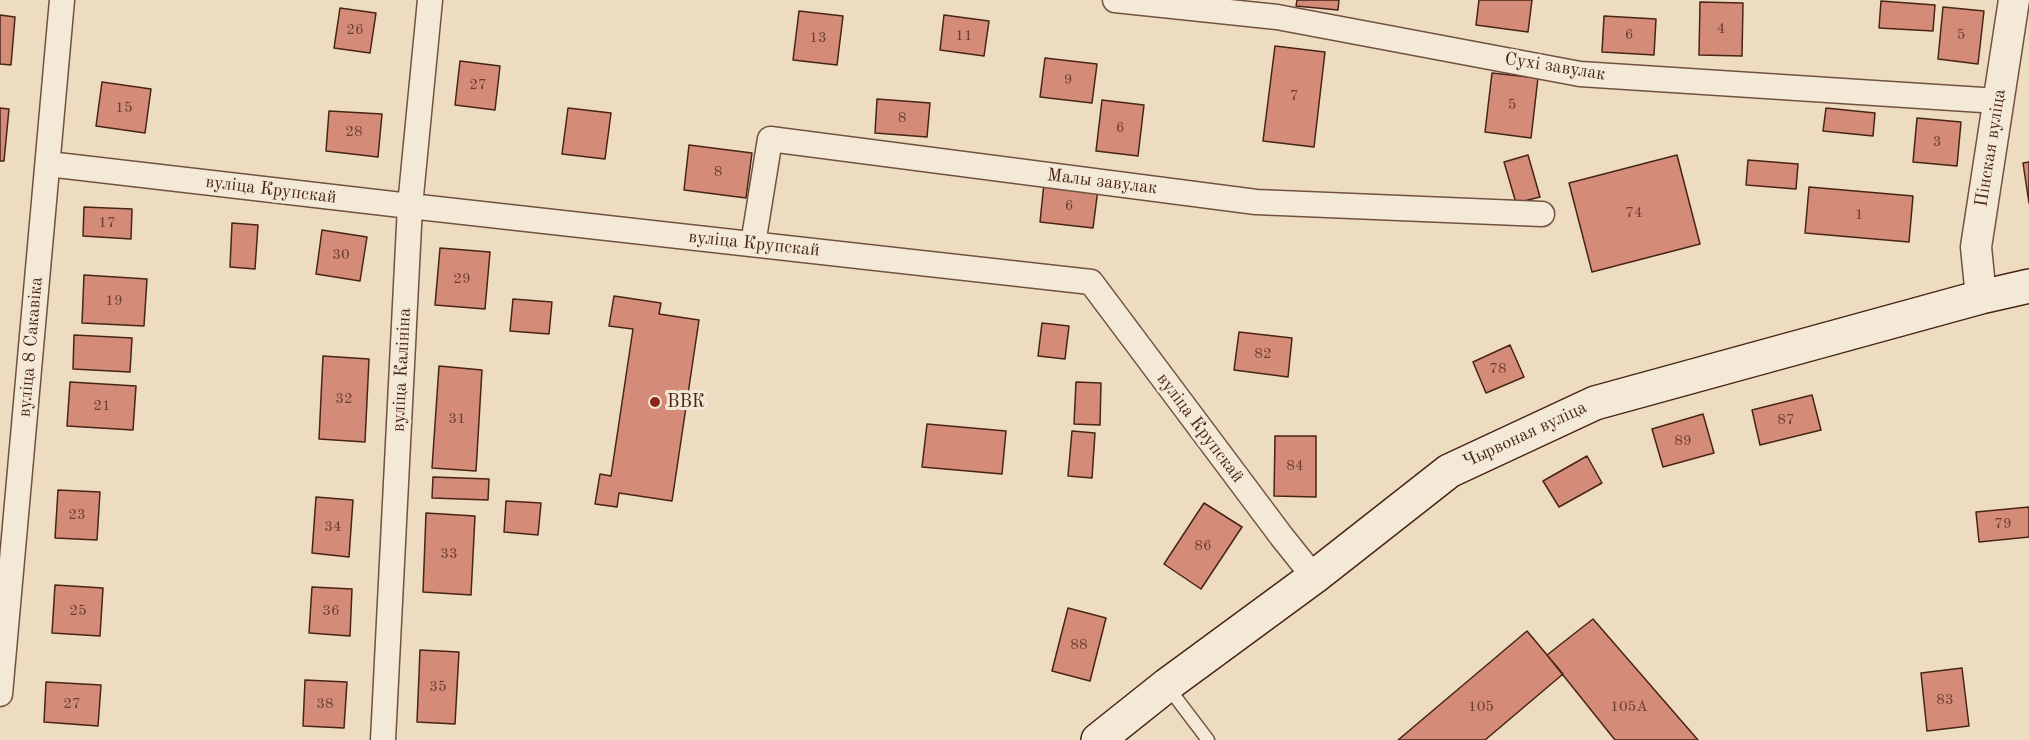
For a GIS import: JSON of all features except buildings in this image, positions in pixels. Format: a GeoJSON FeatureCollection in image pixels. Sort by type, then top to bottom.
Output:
{"type":"FeatureCollection","features":[{"type":"Feature","properties":{"kind":"main road","name":"Чырвоная вуліца"},"geometry":{"type":"LineString","coordinates":[[1098,740],[1314,577],[1449,471],[1595,403],[1981,297],[2029,286]]}},
{"type":"Feature","properties":{"kind":"street","name":"вуліца 8 Сакавіка"},"geometry":{"type":"LineString","coordinates":[[0,694],[10,469],[48,164],[62,0]]}},
{"type":"Feature","properties":{"kind":"street","name":"вуліца Калініна"},"geometry":{"type":"LineString","coordinates":[[383,740],[410,206],[430,0]]}},
{"type":"Feature","properties":{"kind":"street","name":"Сухі завулак"},"geometry":{"type":"LineString","coordinates":[[1115,0],[1277,8],[1580,74],[1998,101]]}},
{"type":"Feature","properties":{"kind":"street","name":"Пінская вуліца"},"geometry":{"type":"LineString","coordinates":[[1981,297],[1976,247],[2014,0]]}},
{"type":"Feature","properties":{"kind":"street","name":"Малы завулак"},"geometry":{"type":"LineString","coordinates":[[753,244],[770,139],[1256,202],[1542,214]]}},
{"type":"Feature","properties":{"kind":"street","name":"вуліца Крупскай"},"geometry":{"type":"LineString","coordinates":[[48,164],[1091,282],[1314,577]]}},
{"type":"Feature","properties":{"kind":"lane"},"geometry":{"type":"LineString","coordinates":[[1167,686],[1208,740]]}},
{"type":"Feature","properties":{"kind":"place","name":"ВВК"},"geometry":{"type":"Point","coordinates":[655,402]}}]}
